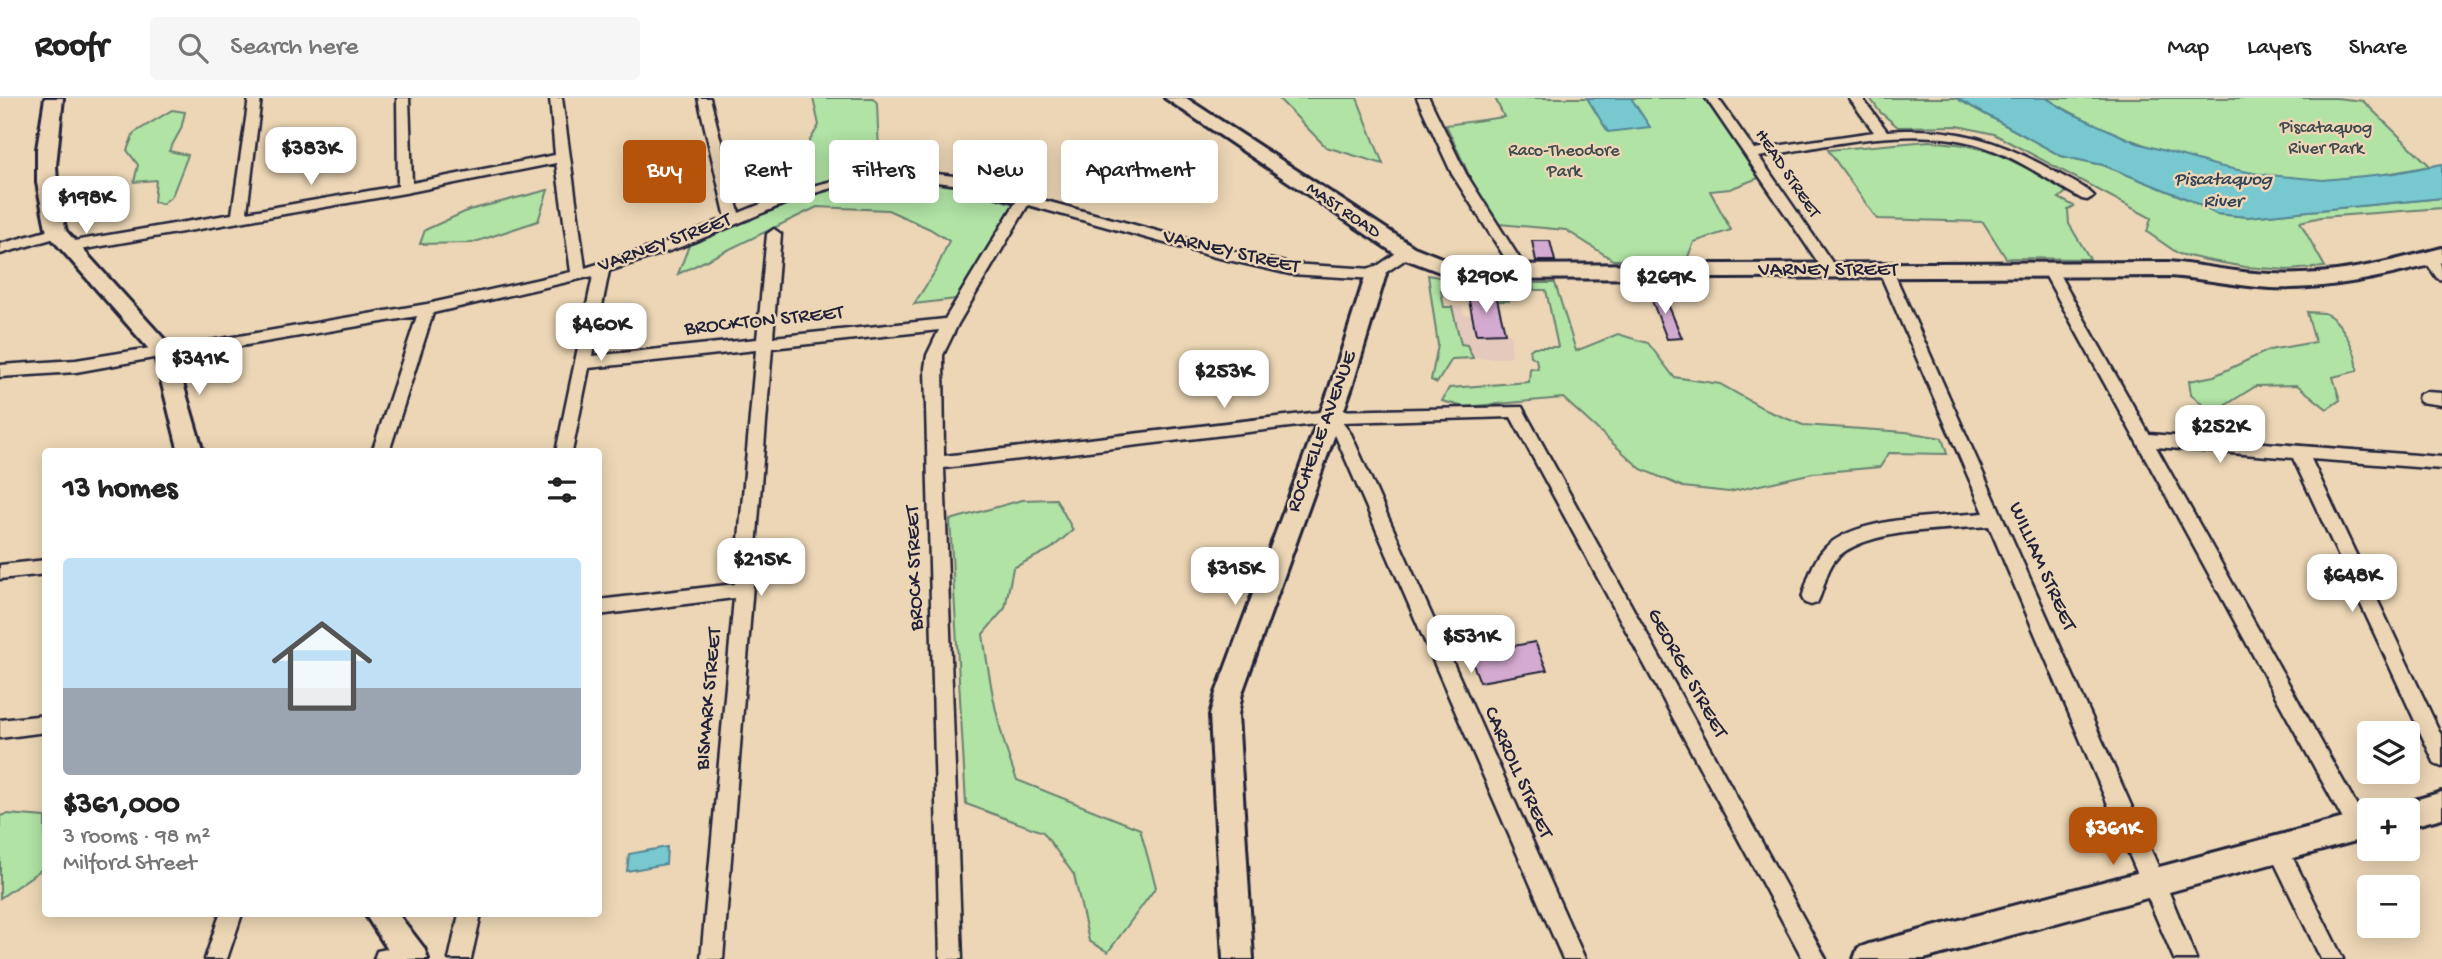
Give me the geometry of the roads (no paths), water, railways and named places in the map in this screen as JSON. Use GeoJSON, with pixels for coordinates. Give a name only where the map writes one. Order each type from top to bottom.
{"type":"FeatureCollection","features":[{"type":"Feature","properties":{"kind":"street"},"geometry":{"type":"LineString","coordinates":[[54,98],[45,165],[49,213],[62,240],[164,353],[190,448]]}},
{"type":"Feature","properties":{"kind":"street"},"geometry":{"type":"LineString","coordinates":[[239,218],[255,98]]}},
{"type":"Feature","properties":{"kind":"street"},"geometry":{"type":"LineString","coordinates":[[403,98],[405,189]]}},
{"type":"Feature","properties":{"kind":"street"},"geometry":{"type":"LineString","coordinates":[[556,98],[579,275]]}},
{"type":"Feature","properties":{"kind":"street"},"geometry":{"type":"LineString","coordinates":[[704,98],[734,219]]}},
{"type":"Feature","properties":{"kind":"street","name":"MAST ROAD"},"geometry":{"type":"LineString","coordinates":[[1174,98],[1407,252]]}},
{"type":"Feature","properties":{"kind":"street"},"geometry":{"type":"LineString","coordinates":[[1423,98],[1459,174],[1521,272]]}},
{"type":"Feature","properties":{"kind":"street","name":"HEAD STREET"},"geometry":{"type":"LineString","coordinates":[[1712,98],[1831,271]]}},
{"type":"Feature","properties":{"kind":"street"},"geometry":{"type":"LineString","coordinates":[[1855,98],[1884,136]]}},
{"type":"Feature","properties":{"kind":"street"},"geometry":{"type":"LineString","coordinates":[[1751,154],[1884,136],[1960,137],[1996,147],[2087,196]]}},
{"type":"Feature","properties":{"kind":"street"},"geometry":{"type":"LineString","coordinates":[[0,249],[239,218],[562,158]]}},
{"type":"Feature","properties":{"kind":"street","name":"VARNEY STREET"},"geometry":{"type":"LineString","coordinates":[[0,371],[76,366],[427,309],[579,275],[670,246],[798,194],[876,174],[893,173],[953,180]]}},
{"type":"Feature","properties":{"kind":"street","name":"BROCK STREET"},"geometry":{"type":"LineString","coordinates":[[951,959],[933,368],[935,355],[950,324],[1023,203]]}},
{"type":"Feature","properties":{"kind":"street","name":"VARNEY STREET"},"geometry":{"type":"LineString","coordinates":[[1036,203],[1270,265],[1309,271],[1376,274]]}},
{"type":"Feature","properties":{"kind":"street","name":"BISMARK STREET"},"geometry":{"type":"LineString","coordinates":[[712,959],[774,234]]}},
{"type":"Feature","properties":{"kind":"street"},"geometry":{"type":"LineString","coordinates":[[1376,274],[1407,252]]}},
{"type":"Feature","properties":{"kind":"street","name":"VARNEY STREET"},"geometry":{"type":"LineString","coordinates":[[1407,252],[1450,266],[1482,272],[2168,269],[2249,279],[2297,281],[2346,278],[2438,263]]}},
{"type":"Feature","properties":{"kind":"street"},"geometry":{"type":"LineString","coordinates":[[565,448],[601,268]]}},
{"type":"Feature","properties":{"kind":"street"},"geometry":{"type":"LineString","coordinates":[[2049,269],[2357,813]]}},
{"type":"Feature","properties":{"kind":"street","name":"WILLIAM STREET"},"geometry":{"type":"LineString","coordinates":[[1886,271],[2154,882],[2185,959]]}},
{"type":"Feature","properties":{"kind":"street","name":"ROCHELLE AVENUE"},"geometry":{"type":"LineString","coordinates":[[1238,959],[1224,715],[1328,417],[1341,387],[1376,274]]}},
{"type":"Feature","properties":{"kind":"street"},"geometry":{"type":"LineString","coordinates":[[381,448],[427,309]]}},
{"type":"Feature","properties":{"kind":"street","name":"BROCKTON STREET"},"geometry":{"type":"LineString","coordinates":[[582,362],[950,324]]}},
{"type":"Feature","properties":{"kind":"street","name":"GEORGE STREET"},"geometry":{"type":"LineString","coordinates":[[1328,417],[1516,411],[1815,959]]}},
{"type":"Feature","properties":{"kind":"street"},"geometry":{"type":"LineString","coordinates":[[936,463],[1328,417]]}},
{"type":"Feature","properties":{"kind":"street","name":"CARROLL STREET"},"geometry":{"type":"LineString","coordinates":[[1328,417],[1343,434],[1574,959]]}},
{"type":"Feature","properties":{"kind":"street"},"geometry":{"type":"LineString","coordinates":[[2144,440],[2442,463]]}},
{"type":"Feature","properties":{"kind":"street"},"geometry":{"type":"LineString","coordinates":[[2299,452],[2442,758]]}},
{"type":"Feature","properties":{"kind":"street"},"geometry":{"type":"LineString","coordinates":[[1811,598],[1822,565],[1833,551],[1857,537],[1888,530],[1995,520]]}},
{"type":"Feature","properties":{"kind":"street"},"geometry":{"type":"LineString","coordinates":[[0,572],[42,567]]}},
{"type":"Feature","properties":{"kind":"street"},"geometry":{"type":"LineString","coordinates":[[602,608],[742,590]]}},
{"type":"Feature","properties":{"kind":"street"},"geometry":{"type":"LineString","coordinates":[[0,729],[42,724]]}},
{"type":"Feature","properties":{"kind":"street"},"geometry":{"type":"LineString","coordinates":[[2420,810],[2442,804]]}},
{"type":"Feature","properties":{"kind":"street"},"geometry":{"type":"LineString","coordinates":[[1884,957],[2357,827]]}},
{"type":"Feature","properties":{"kind":"street"},"geometry":{"type":"LineString","coordinates":[[2278,849],[2332,959]]}},
{"type":"Feature","properties":{"kind":"street"},"geometry":{"type":"LineString","coordinates":[[216,959],[229,917]]}},
{"type":"Feature","properties":{"kind":"street"},"geometry":{"type":"LineString","coordinates":[[382,917],[402,958]]}},
{"type":"Feature","properties":{"kind":"street"},"geometry":{"type":"LineString","coordinates":[[460,959],[469,917]]}},
{"type":"Feature","properties":{"kind":"water"},"geometry":{"type":"Polygon","coordinates":[[[1587,98],[1631,98],[1650,127],[1608,132],[1587,98]]]}},
{"type":"Feature","properties":{"kind":"water","name":"Piscataquog River"},"geometry":{"type":"Polygon","coordinates":[[[1956,98],[2046,98],[2069,112],[2137,143],[2218,166],[2258,174],[2323,180],[2395,173],[2442,164],[2442,198],[2248,217],[2216,214],[2190,200],[2103,165],[2061,156],[1956,98]]]}},
{"type":"Feature","properties":{"kind":"water"},"geometry":{"type":"Polygon","coordinates":[[[667,847],[666,864],[627,871],[629,854],[667,847]]]}},
{"type":"Feature","properties":{"kind":"park label","name":"Piscataquog River Park"},"geometry":{"type":"Point","coordinates":[2326,138]}},
{"type":"Feature","properties":{"kind":"park label","name":"Raco-Theodore Park"},"geometry":{"type":"Point","coordinates":[1564,161]}}]}
